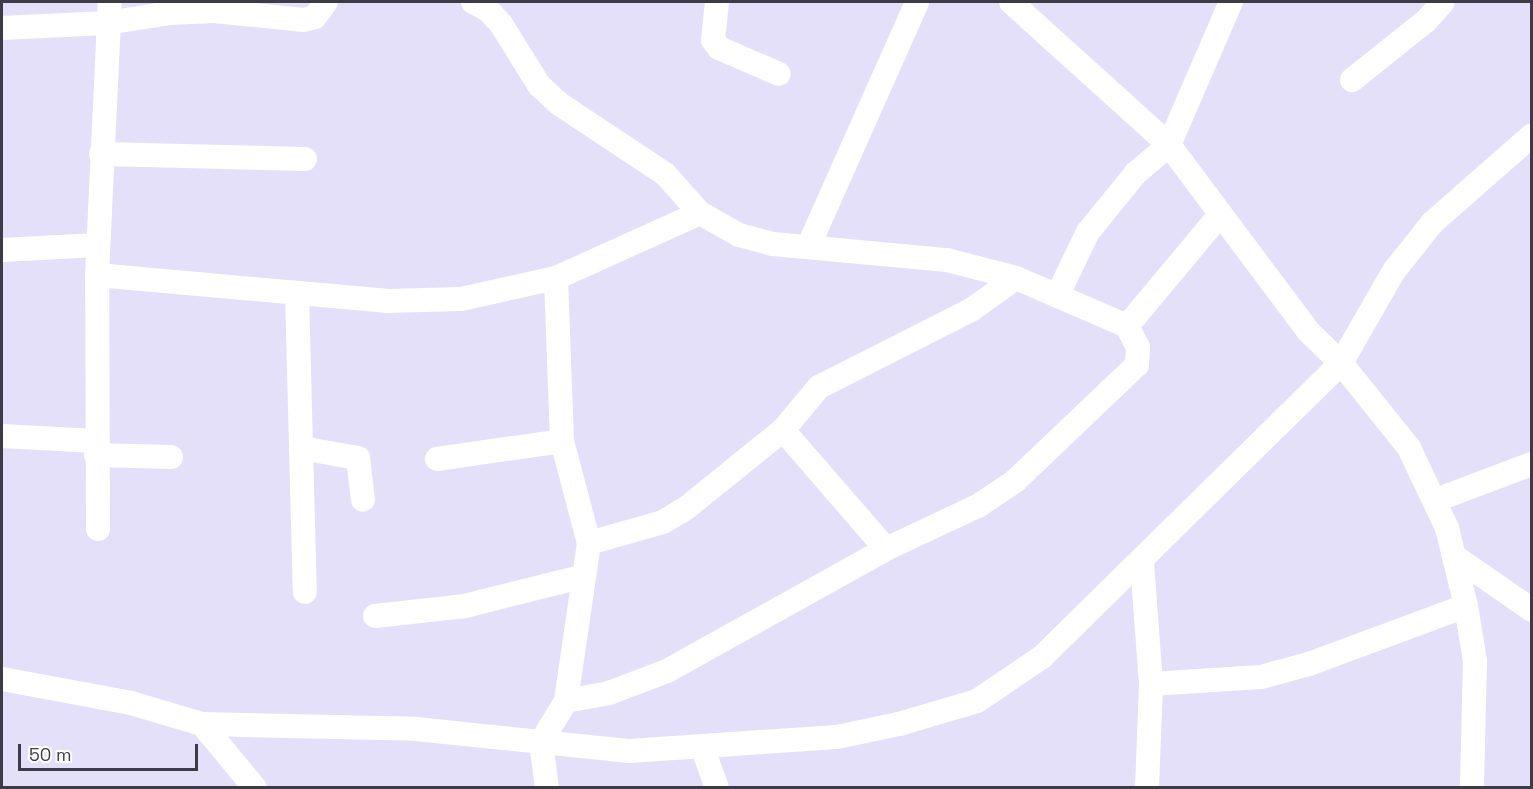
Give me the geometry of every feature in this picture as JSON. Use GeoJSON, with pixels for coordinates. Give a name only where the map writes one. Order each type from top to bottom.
{"type":"FeatureCollection","features":[{"type":"Feature","properties":{"kind":"street"},"geometry":{"type":"LineString","coordinates":[[2,28],[108,12],[214,11],[304,20],[315,17],[326,2]]}},
{"type":"Feature","properties":{"kind":"street"},"geometry":{"type":"LineString","coordinates":[[473,2],[488,10],[501,24],[539,85],[558,103],[664,174],[700,213],[739,235],[773,244],[809,245],[947,260],[1016,278],[1127,326],[1138,347],[1137,365],[1126,380],[1015,481],[978,506],[886,549],[667,671],[609,693],[566,701]]}},
{"type":"Feature","properties":{"kind":"street"},"geometry":{"type":"LineString","coordinates":[[717,2],[713,40],[719,48],[779,74]]}},
{"type":"Feature","properties":{"kind":"street"},"geometry":{"type":"LineString","coordinates":[[809,245],[917,2]]}},
{"type":"Feature","properties":{"kind":"street"},"geometry":{"type":"LineString","coordinates":[[1011,2],[1169,145],[1219,216],[1308,331],[1341,363],[1409,448],[1436,500],[1454,556],[1466,606],[1476,661],[1472,788]]}},
{"type":"Feature","properties":{"kind":"street"},"geometry":{"type":"LineString","coordinates":[[1057,296],[1094,225],[1136,172],[1169,145],[1231,2]]}},
{"type":"Feature","properties":{"kind":"street"},"geometry":{"type":"LineString","coordinates":[[1352,80],[1426,21],[1443,2]]}},
{"type":"Feature","properties":{"kind":"street"},"geometry":{"type":"LineString","coordinates":[[98,529],[97,275],[108,12]]}},
{"type":"Feature","properties":{"kind":"street"},"geometry":{"type":"LineString","coordinates":[[2,679],[131,703],[202,724],[416,729],[630,751],[703,749],[837,738],[898,724],[977,701],[1042,657],[1142,562],[1341,363],[1395,271],[1432,223],[1532,135]]}},
{"type":"Feature","properties":{"kind":"street"},"geometry":{"type":"LineString","coordinates":[[101,154],[305,159]]}},
{"type":"Feature","properties":{"kind":"street"},"geometry":{"type":"LineString","coordinates":[[97,275],[386,302],[460,299],[556,278],[700,213]]}},
{"type":"Feature","properties":{"kind":"street"},"geometry":{"type":"LineString","coordinates":[[1127,326],[1219,216]]}},
{"type":"Feature","properties":{"kind":"street"},"geometry":{"type":"LineString","coordinates":[[2,250],[98,245]]}},
{"type":"Feature","properties":{"kind":"street"},"geometry":{"type":"LineString","coordinates":[[547,788],[541,742],[566,701],[590,543],[562,441],[556,278]]}},
{"type":"Feature","properties":{"kind":"street"},"geometry":{"type":"LineString","coordinates":[[590,543],[670,518],[783,430],[819,387],[971,310],[1016,278]]}},
{"type":"Feature","properties":{"kind":"street"},"geometry":{"type":"LineString","coordinates":[[297,294],[306,592]]}},
{"type":"Feature","properties":{"kind":"street"},"geometry":{"type":"LineString","coordinates":[[783,430],[886,549]]}},
{"type":"Feature","properties":{"kind":"street"},"geometry":{"type":"LineString","coordinates":[[2,436],[171,457]]}},
{"type":"Feature","properties":{"kind":"street"},"geometry":{"type":"LineString","coordinates":[[437,459],[562,441]]}},
{"type":"Feature","properties":{"kind":"street"},"geometry":{"type":"LineString","coordinates":[[302,448],[358,458],[363,500]]}},
{"type":"Feature","properties":{"kind":"street"},"geometry":{"type":"LineString","coordinates":[[1436,500],[1532,464]]}},
{"type":"Feature","properties":{"kind":"street"},"geometry":{"type":"LineString","coordinates":[[1454,556],[1532,610]]}},
{"type":"Feature","properties":{"kind":"street"},"geometry":{"type":"LineString","coordinates":[[1142,562],[1151,684],[1147,788]]}},
{"type":"Feature","properties":{"kind":"street"},"geometry":{"type":"LineString","coordinates":[[375,616],[465,606],[585,576]]}},
{"type":"Feature","properties":{"kind":"street"},"geometry":{"type":"LineString","coordinates":[[1151,684],[1261,677],[1309,664],[1466,606]]}},
{"type":"Feature","properties":{"kind":"street"},"geometry":{"type":"LineString","coordinates":[[202,724],[255,788]]}},
{"type":"Feature","properties":{"kind":"street"},"geometry":{"type":"LineString","coordinates":[[703,749],[717,788]]}}]}
